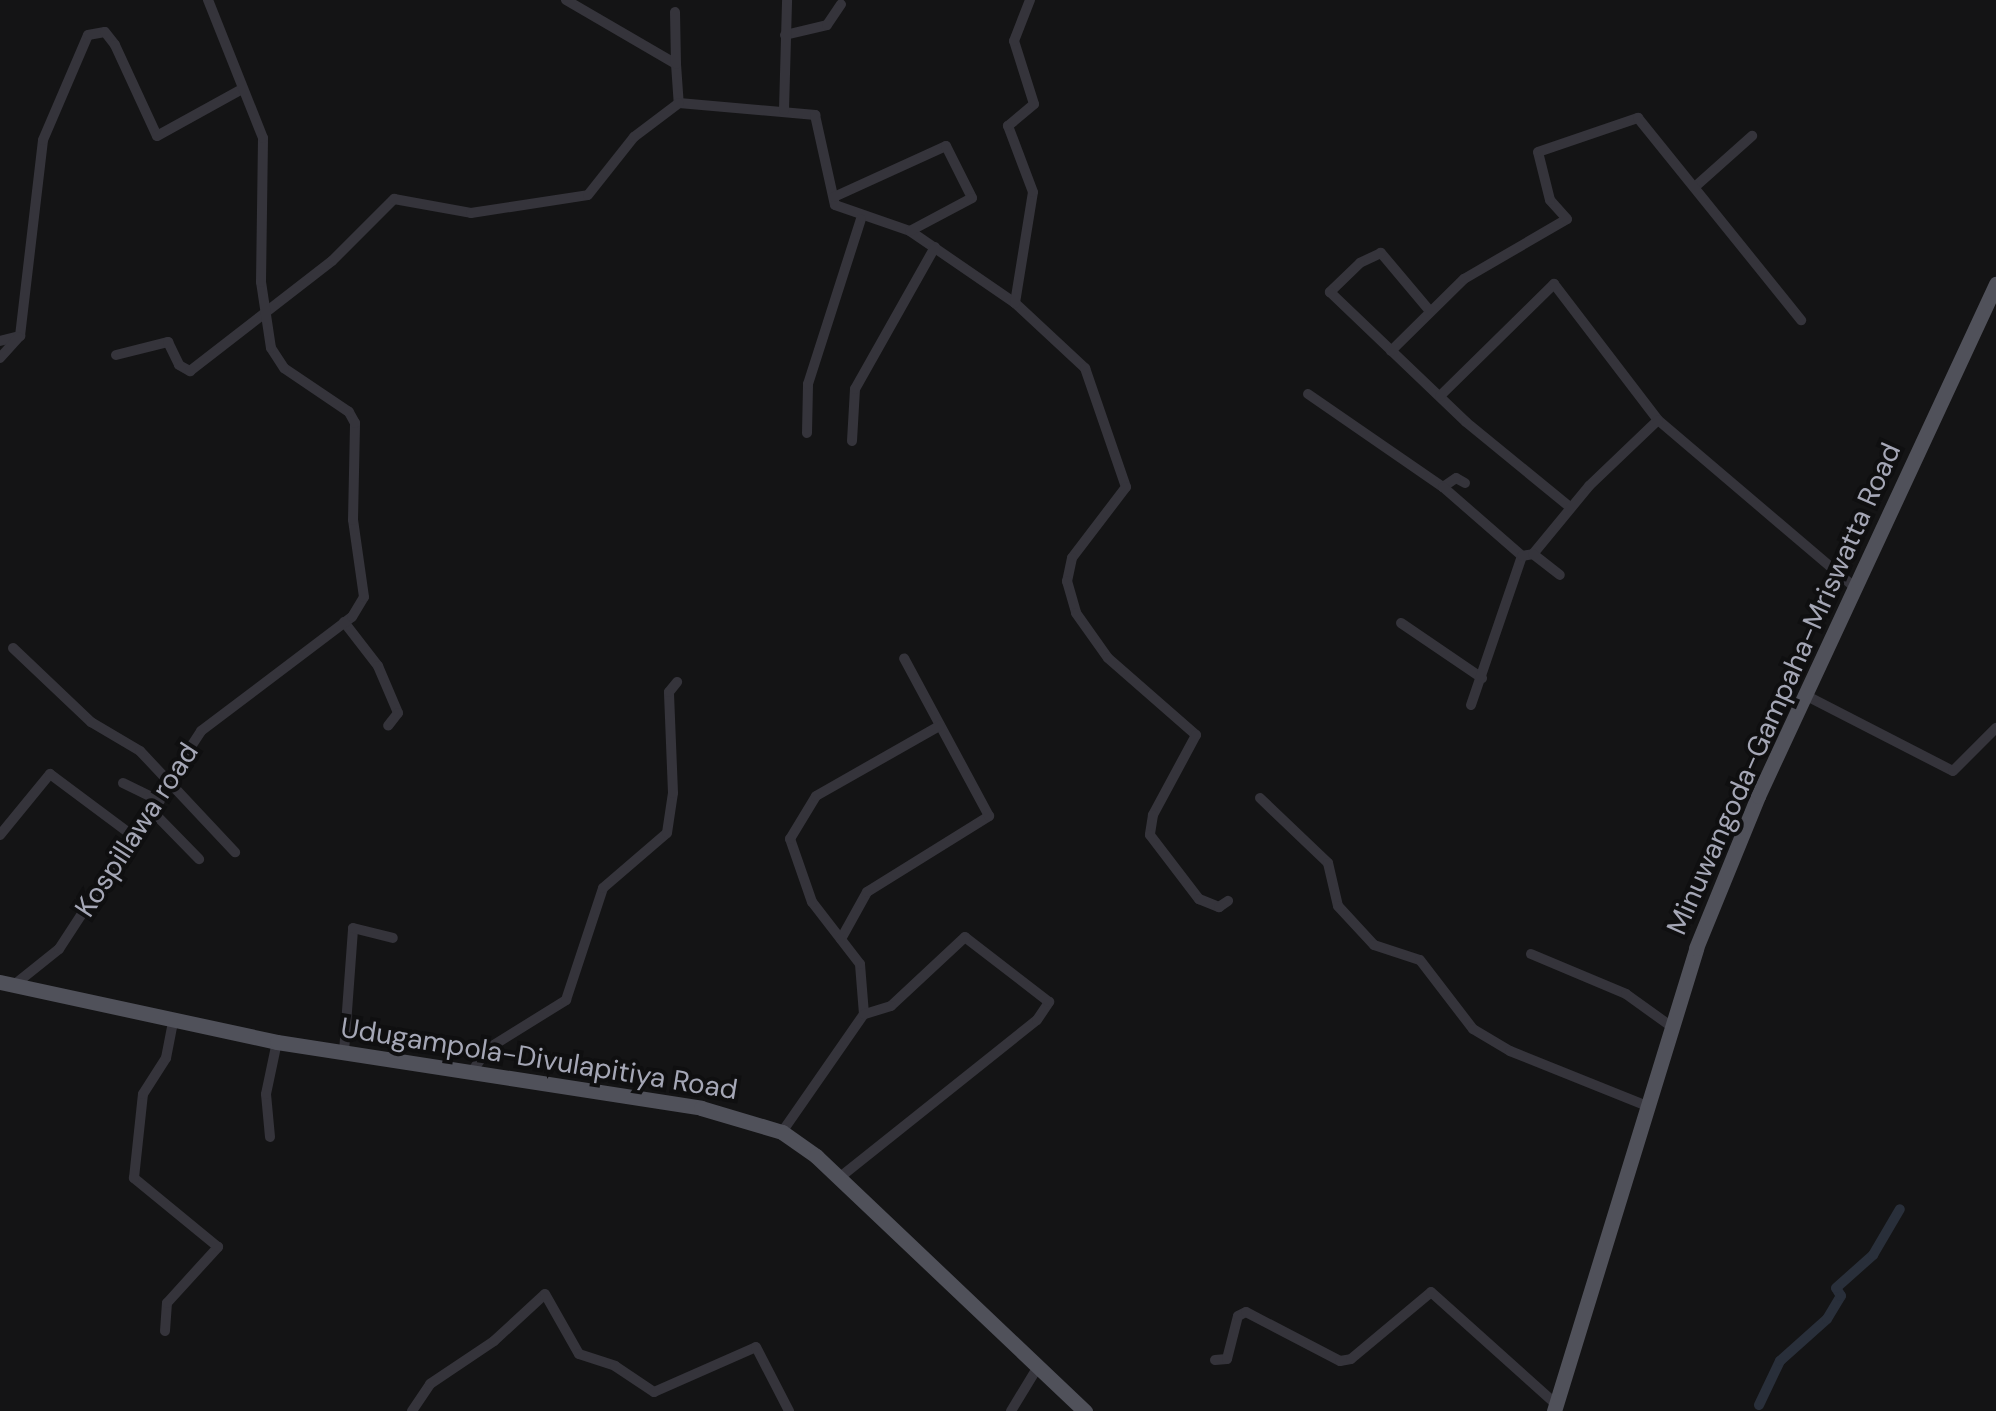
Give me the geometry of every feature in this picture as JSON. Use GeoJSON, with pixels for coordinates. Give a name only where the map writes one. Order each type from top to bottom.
{"type":"FeatureCollection","features":[{"type":"Feature","properties":{"kind":"main road","name":"Minuwangoda-Gampaha-Mriswatta Road"},"geometry":{"type":"LineString","coordinates":[[1555,1408],[1696,948],[1804,695],[1996,284]]}},
{"type":"Feature","properties":{"kind":"main road","name":"Udugampola-Divulapitiya Road"},"geometry":{"type":"LineString","coordinates":[[7,984],[277,1042],[469,1075],[701,1108],[782,1132],[839,1178],[1085,1411]]}},
{"type":"Feature","properties":{"kind":"street"},"geometry":{"type":"LineString","coordinates":[[208,0],[263,138],[263,310],[271,348],[284,368],[349,412],[355,424],[353,520],[364,597],[344,622],[378,666],[398,713],[388,726]]}},
{"type":"Feature","properties":{"kind":"street"},"geometry":{"type":"LineString","coordinates":[[566,0],[676,64]]}},
{"type":"Feature","properties":{"kind":"street"},"geometry":{"type":"LineString","coordinates":[[116,355],[168,342],[179,365],[190,371],[263,310],[332,261],[384,204],[404,200],[471,213],[588,195],[634,137],[680,102],[783,116],[787,0]]}},
{"type":"Feature","properties":{"kind":"street"},"geometry":{"type":"LineString","coordinates":[[1015,303],[1033,192],[1008,126],[1034,104],[1014,41],[1030,0]]}},
{"type":"Feature","properties":{"kind":"street"},"geometry":{"type":"LineString","coordinates":[[785,35],[827,25],[841,4]]}},
{"type":"Feature","properties":{"kind":"street"},"geometry":{"type":"LineString","coordinates":[[674,12],[680,102]]}},
{"type":"Feature","properties":{"kind":"street"},"geometry":{"type":"LineString","coordinates":[[0,358],[20,336],[43,140],[88,35],[105,32],[115,44],[157,136],[242,89]]}},
{"type":"Feature","properties":{"kind":"street"},"geometry":{"type":"LineString","coordinates":[[784,110],[815,115],[836,204],[861,218],[878,216],[935,247],[1015,303],[1085,368],[1126,486],[1072,558],[1068,581],[1076,613],[1108,658],[1196,735],[1153,815],[1150,835],[1199,899],[1219,907],[1228,901]]}},
{"type":"Feature","properties":{"kind":"street"},"geometry":{"type":"LineString","coordinates":[[1390,351],[1464,279],[1567,219],[1550,200],[1536,164],[1538,152],[1548,144],[1646,120],[1801,320]]}},
{"type":"Feature","properties":{"kind":"street"},"geometry":{"type":"LineString","coordinates":[[1697,184],[1752,136]]}},
{"type":"Feature","properties":{"kind":"street"},"geometry":{"type":"LineString","coordinates":[[834,196],[946,146],[972,198],[910,231]]}},
{"type":"Feature","properties":{"kind":"street"},"geometry":{"type":"LineString","coordinates":[[807,433],[808,384],[861,218]]}},
{"type":"Feature","properties":{"kind":"street"},"geometry":{"type":"LineString","coordinates":[[852,441],[855,389],[935,247]]}},
{"type":"Feature","properties":{"kind":"street"},"geometry":{"type":"LineString","coordinates":[[1429,310],[1381,253],[1360,263],[1330,292],[1440,396],[1570,507]]}},
{"type":"Feature","properties":{"kind":"street"},"geometry":{"type":"LineString","coordinates":[[1440,396],[1554,284],[1658,420],[1854,587]]}},
{"type":"Feature","properties":{"kind":"street"},"geometry":{"type":"LineString","coordinates":[[0,341],[20,336]]}},
{"type":"Feature","properties":{"kind":"street"},"geometry":{"type":"LineString","coordinates":[[1308,394],[1443,486],[1528,555],[1560,575]]}},
{"type":"Feature","properties":{"kind":"street"},"geometry":{"type":"LineString","coordinates":[[1471,705],[1528,555],[1570,507],[1658,420]]}},
{"type":"Feature","properties":{"kind":"street"},"geometry":{"type":"LineString","coordinates":[[1443,486],[1456,478],[1465,483]]}},
{"type":"Feature","properties":{"kind":"street","name":"Kospillawa road"},"geometry":{"type":"LineString","coordinates":[[7,984],[58,949],[136,838],[201,732],[344,622]]}},
{"type":"Feature","properties":{"kind":"street"},"geometry":{"type":"LineString","coordinates":[[1401,623],[1482,678]]}},
{"type":"Feature","properties":{"kind":"street"},"geometry":{"type":"LineString","coordinates":[[13,648],[91,722],[140,751],[236,852]]}},
{"type":"Feature","properties":{"kind":"street"},"geometry":{"type":"LineString","coordinates":[[840,939],[867,892],[988,816],[904,658]]}},
{"type":"Feature","properties":{"kind":"street"},"geometry":{"type":"LineString","coordinates":[[469,1075],[489,1048],[566,1000],[603,888],[666,833],[672,793],[670,692],[676,682]]}},
{"type":"Feature","properties":{"kind":"street"},"geometry":{"type":"LineString","coordinates":[[1804,695],[1953,772],[1996,728]]}},
{"type":"Feature","properties":{"kind":"street"},"geometry":{"type":"LineString","coordinates":[[864,1014],[860,964],[812,902],[790,839],[816,796],[939,726]]}},
{"type":"Feature","properties":{"kind":"street"},"geometry":{"type":"LineString","coordinates":[[0,834],[42,776],[50,774],[136,838]]}},
{"type":"Feature","properties":{"kind":"street"},"geometry":{"type":"LineString","coordinates":[[124,784],[160,801]]}},
{"type":"Feature","properties":{"kind":"street"},"geometry":{"type":"LineString","coordinates":[[1260,798],[1328,862],[1338,906],[1374,945],[1420,960],[1473,1029],[1510,1051],[1647,1106]]}},
{"type":"Feature","properties":{"kind":"street"},"geometry":{"type":"LineString","coordinates":[[152,812],[199,859]]}},
{"type":"Feature","properties":{"kind":"street"},"geometry":{"type":"LineString","coordinates":[[344,1052],[352,928],[393,938]]}},
{"type":"Feature","properties":{"kind":"street"},"geometry":{"type":"LineString","coordinates":[[782,1132],[864,1014],[891,1006],[965,937],[1049,1002],[1036,1020],[839,1178]]}},
{"type":"Feature","properties":{"kind":"street"},"geometry":{"type":"LineString","coordinates":[[1530,954],[1626,994],[1672,1026]]}},
{"type":"Feature","properties":{"kind":"street"},"geometry":{"type":"LineString","coordinates":[[165,1332],[166,1302],[218,1247],[134,1178],[142,1094],[166,1058],[173,1022]]}},
{"type":"Feature","properties":{"kind":"street"},"geometry":{"type":"LineString","coordinates":[[270,1136],[266,1094],[277,1042]]}},
{"type":"Feature","properties":{"kind":"street"},"geometry":{"type":"LineString","coordinates":[[1216,1360],[1227,1360],[1238,1316],[1246,1312],[1340,1361],[1352,1359],[1431,1292],[1555,1408]]}},
{"type":"Feature","properties":{"kind":"street"},"geometry":{"type":"LineString","coordinates":[[412,1411],[430,1384],[494,1342],[545,1294],[579,1354],[615,1366],[654,1392],[756,1347],[789,1411]]}},
{"type":"Feature","properties":{"kind":"street"},"geometry":{"type":"LineString","coordinates":[[1011,1411],[1039,1366]]}},
{"type":"Feature","properties":{"kind":"waterway"},"geometry":{"type":"LineString","coordinates":[[1759,1405],[1780,1361],[1827,1319],[1841,1296],[1836,1288],[1873,1255],[1900,1209]]}}]}
